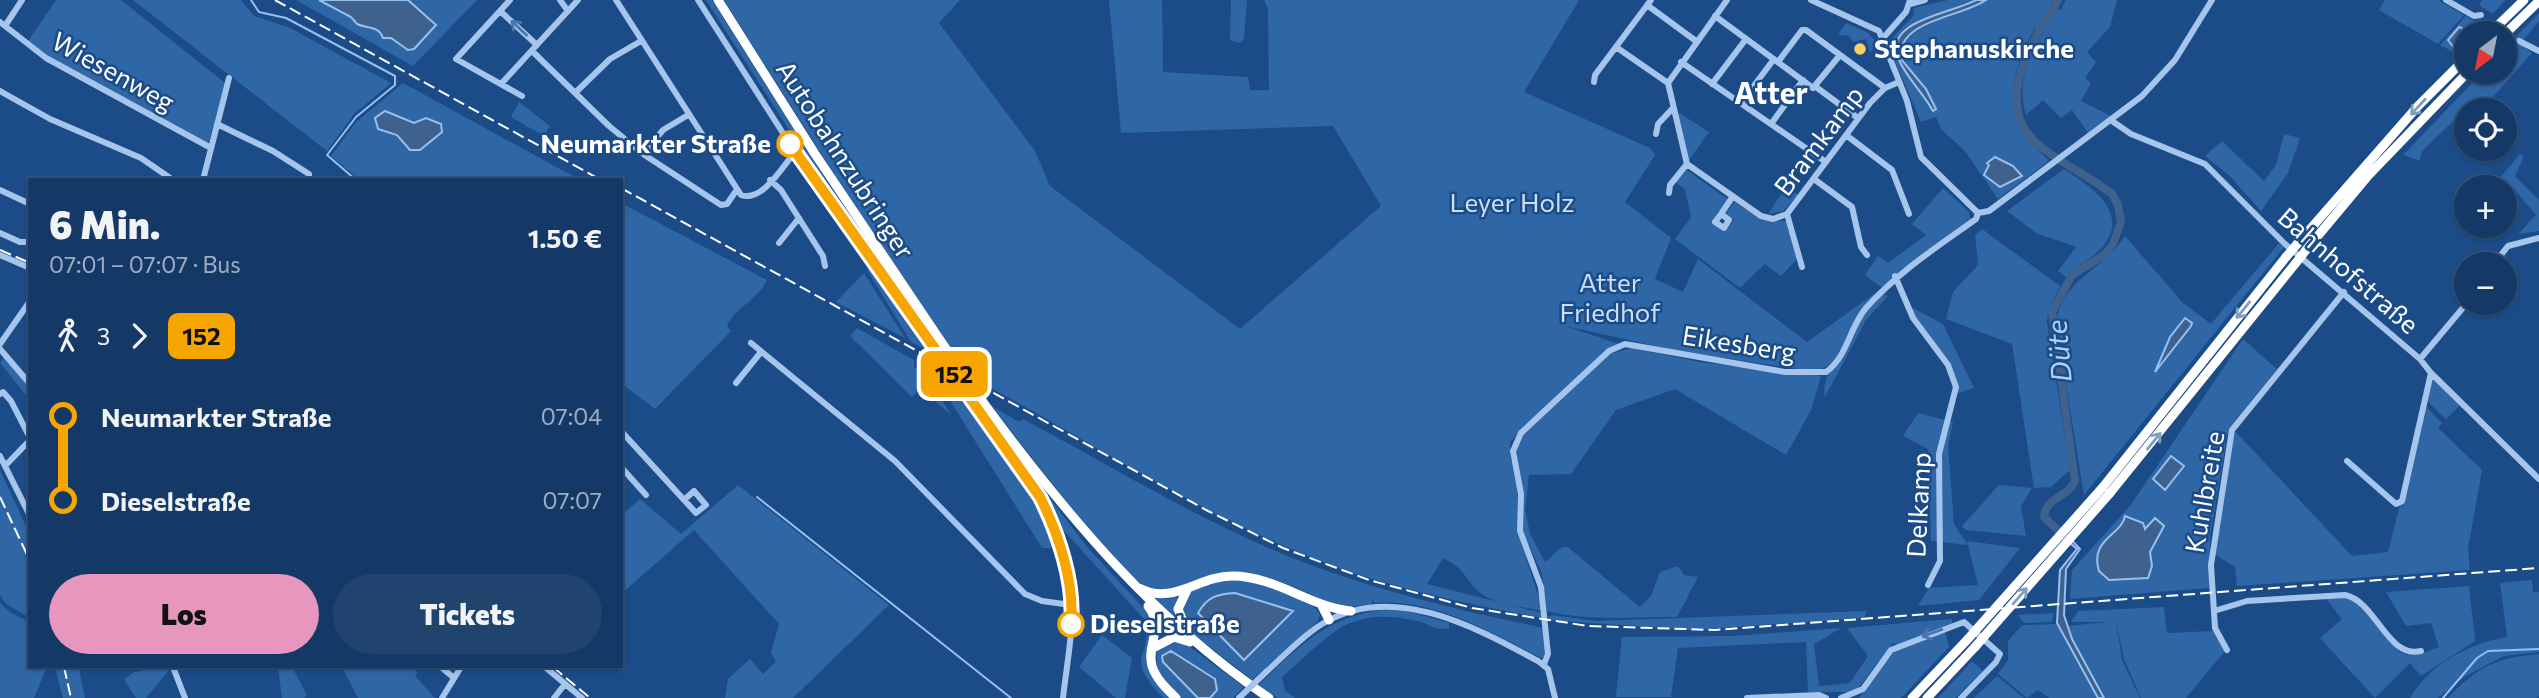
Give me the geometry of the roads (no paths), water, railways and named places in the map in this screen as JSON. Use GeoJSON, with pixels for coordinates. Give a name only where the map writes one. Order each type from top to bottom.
{"type":"FeatureCollection","features":[{"type":"Feature","properties":{"kind":"highway","name":"Autobahnzubringer"},"geometry":{"type":"LineString","coordinates":[[718,0],[857,218],[989,410],[1056,498],[1131,584]]}},
{"type":"Feature","properties":{"kind":"highway"},"geometry":{"type":"LineString","coordinates":[[2502,21],[2524,0]]}},
{"type":"Feature","properties":{"kind":"highway"},"geometry":{"type":"LineString","coordinates":[[2517,22],[2539,1]]}},
{"type":"Feature","properties":{"kind":"highway"},"geometry":{"type":"LineString","coordinates":[[2106,490],[2286,257],[2418,106],[2454,70]]}},
{"type":"Feature","properties":{"kind":"highway"},"geometry":{"type":"LineString","coordinates":[[1927,698],[2106,490],[2367,177],[2456,84]]}},
{"type":"Feature","properties":{"kind":"highway"},"geometry":{"type":"LineString","coordinates":[[1131,584],[1160,595],[1215,578],[1242,576],[1330,608],[1351,611]]}},
{"type":"Feature","properties":{"kind":"highway"},"geometry":{"type":"LineString","coordinates":[[1131,584],[1194,644],[1269,698]]}},
{"type":"Feature","properties":{"kind":"highway"},"geometry":{"type":"LineString","coordinates":[[1131,584],[1156,619],[1153,670],[1176,698]]}},
{"type":"Feature","properties":{"kind":"highway"},"geometry":{"type":"LineString","coordinates":[[1189,587],[1179,602],[1178,617],[1194,644]]}},
{"type":"Feature","properties":{"kind":"highway"},"geometry":{"type":"LineString","coordinates":[[1320,603],[1329,620]]}},
{"type":"Feature","properties":{"kind":"highway"},"geometry":{"type":"LineString","coordinates":[[1153,648],[1174,637],[1194,644]]}},
{"type":"Feature","properties":{"kind":"highway"},"geometry":{"type":"LineString","coordinates":[[1912,698],[1971,644]]}},
{"type":"Feature","properties":{"kind":"street"},"geometry":{"type":"LineString","coordinates":[[2,24],[22,0]]}},
{"type":"Feature","properties":{"kind":"street"},"geometry":{"type":"LineString","coordinates":[[510,0],[456,60],[522,96]]}},
{"type":"Feature","properties":{"kind":"street"},"geometry":{"type":"LineString","coordinates":[[560,0],[568,11]]}},
{"type":"Feature","properties":{"kind":"street"},"geometry":{"type":"LineString","coordinates":[[501,84],[578,0]]}},
{"type":"Feature","properties":{"kind":"street"},"geometry":{"type":"LineString","coordinates":[[616,0],[736,191],[746,197],[756,195],[795,152]]}},
{"type":"Feature","properties":{"kind":"street"},"geometry":{"type":"LineString","coordinates":[[698,0],[795,152],[1026,474],[1051,519],[1061,551],[1071,605],[1063,698]]}},
{"type":"Feature","properties":{"kind":"street"},"geometry":{"type":"LineString","coordinates":[[1668,193],[1670,186],[1687,164],[1668,83],[1727,0]]}},
{"type":"Feature","properties":{"kind":"street"},"geometry":{"type":"LineString","coordinates":[[1811,0],[1870,25],[1884,37],[1921,157],[1978,213]]}},
{"type":"Feature","properties":{"kind":"street"},"geometry":{"type":"LineString","coordinates":[[1884,37],[1892,31],[1910,2],[1925,0]]}},
{"type":"Feature","properties":{"kind":"street","name":"Eikesberg"},"geometry":{"type":"LineString","coordinates":[[1555,698],[1551,675],[1545,664],[1548,654],[1541,587],[1520,531],[1521,494],[1514,447],[1521,433],[1609,351],[1625,344],[1785,372],[1826,372],[1843,353],[1857,320],[1895,276],[1976,219],[1978,213],[1989,211],[2112,121],[2169,68],[2212,0]]}},
{"type":"Feature","properties":{"kind":"street"},"geometry":{"type":"LineString","coordinates":[[2446,0],[2474,16],[2481,15]]}},
{"type":"Feature","properties":{"kind":"street"},"geometry":{"type":"LineString","coordinates":[[1594,82],[1595,75],[1649,2],[1696,41]]}},
{"type":"Feature","properties":{"kind":"street"},"geometry":{"type":"LineString","coordinates":[[500,11],[575,93],[643,154],[721,205],[727,204],[736,191]]}},
{"type":"Feature","properties":{"kind":"street"},"geometry":{"type":"LineString","coordinates":[[1715,16],[1858,118]]}},
{"type":"Feature","properties":{"kind":"street","name":"Wiesenweg"},"geometry":{"type":"LineString","coordinates":[[2,24],[46,58],[211,148]]}},
{"type":"Feature","properties":{"kind":"street"},"geometry":{"type":"LineString","coordinates":[[1741,103],[1776,60],[1806,30],[1885,88]]}},
{"type":"Feature","properties":{"kind":"street"},"geometry":{"type":"LineString","coordinates":[[1712,84],[1746,38]]}},
{"type":"Feature","properties":{"kind":"street"},"geometry":{"type":"LineString","coordinates":[[575,93],[610,60],[641,41]]}},
{"type":"Feature","properties":{"kind":"street"},"geometry":{"type":"LineString","coordinates":[[2519,41],[2539,51]]}},
{"type":"Feature","properties":{"kind":"street"},"geometry":{"type":"LineString","coordinates":[[1616,47],[1668,83]]}},
{"type":"Feature","properties":{"kind":"street"},"geometry":{"type":"LineString","coordinates":[[1816,87],[1840,55]]}},
{"type":"Feature","properties":{"kind":"street"},"geometry":{"type":"LineString","coordinates":[[1681,62],[1826,162]]}},
{"type":"Feature","properties":{"kind":"street"},"geometry":{"type":"LineString","coordinates":[[204,178],[229,78]]}},
{"type":"Feature","properties":{"kind":"street"},"geometry":{"type":"LineString","coordinates":[[1771,124],[1803,80]]}},
{"type":"Feature","properties":{"kind":"street","name":"Bramkamp"},"geometry":{"type":"LineString","coordinates":[[1687,164],[1767,218],[1787,214],[1858,118],[1885,88],[1899,82]]}},
{"type":"Feature","properties":{"kind":"street"},"geometry":{"type":"LineString","coordinates":[[0,92],[50,119],[141,158],[170,178]]}},
{"type":"Feature","properties":{"kind":"street"},"geometry":{"type":"LineString","coordinates":[[1656,134],[1658,124],[1667,110],[1673,108]]}},
{"type":"Feature","properties":{"kind":"street"},"geometry":{"type":"LineString","coordinates":[[643,154],[663,130],[688,115]]}},
{"type":"Feature","properties":{"kind":"street","name":"Bahnhofstraße"},"geometry":{"type":"LineString","coordinates":[[2112,121],[2131,134],[2206,164],[2285,244],[2420,359],[2539,479]]}},
{"type":"Feature","properties":{"kind":"street"},"geometry":{"type":"LineString","coordinates":[[217,124],[282,157],[309,174],[309,178]]}},
{"type":"Feature","properties":{"kind":"street"},"geometry":{"type":"LineString","coordinates":[[1846,135],[1892,170],[1909,214]]}},
{"type":"Feature","properties":{"kind":"street"},"geometry":{"type":"LineString","coordinates":[[1814,179],[1852,207],[1861,247],[1867,255]]}},
{"type":"Feature","properties":{"kind":"street"},"geometry":{"type":"LineString","coordinates":[[770,180],[781,190],[799,218],[823,256],[825,266]]}},
{"type":"Feature","properties":{"kind":"street"},"geometry":{"type":"LineString","coordinates":[[0,190],[28,203]]}},
{"type":"Feature","properties":{"kind":"street","name":"Bramkamp"},"geometry":{"type":"LineString","coordinates":[[1726,225],[1729,220],[1721,214],[1733,196]]}},
{"type":"Feature","properties":{"kind":"street"},"geometry":{"type":"LineString","coordinates":[[1787,214],[1802,267]]}},
{"type":"Feature","properties":{"kind":"street"},"geometry":{"type":"LineString","coordinates":[[779,243],[799,218]]}},
{"type":"Feature","properties":{"kind":"street"},"geometry":{"type":"LineString","coordinates":[[0,233],[20,242],[28,242]]}},
{"type":"Feature","properties":{"kind":"street"},"geometry":{"type":"LineString","coordinates":[[2503,252],[2508,246],[2539,238]]}},
{"type":"Feature","properties":{"kind":"street"},"geometry":{"type":"LineString","coordinates":[[0,255],[28,267]]}},
{"type":"Feature","properties":{"kind":"street","name":"Delkamp"},"geometry":{"type":"LineString","coordinates":[[1895,276],[1913,318],[1948,365],[1956,387],[1939,454],[1940,561],[1928,585]]}},
{"type":"Feature","properties":{"kind":"street","name":"Kuhlbreite"},"geometry":{"type":"LineString","coordinates":[[2227,650],[2215,628],[2211,565],[2232,430],[2344,292]]}},
{"type":"Feature","properties":{"kind":"street"},"geometry":{"type":"LineString","coordinates":[[28,304],[0,346],[28,381]]}},
{"type":"Feature","properties":{"kind":"street"},"geometry":{"type":"LineString","coordinates":[[2420,359],[2457,315]]}},
{"type":"Feature","properties":{"kind":"street"},"geometry":{"type":"LineString","coordinates":[[21,316],[28,321]]}},
{"type":"Feature","properties":{"kind":"street"},"geometry":{"type":"LineString","coordinates":[[751,343],[888,455],[1025,594],[1042,601],[1071,605]]}},
{"type":"Feature","properties":{"kind":"street"},"geometry":{"type":"LineString","coordinates":[[736,383],[761,352]]}},
{"type":"Feature","properties":{"kind":"street"},"geometry":{"type":"LineString","coordinates":[[2347,461],[2396,504],[2402,501],[2431,373]]}},
{"type":"Feature","properties":{"kind":"street"},"geometry":{"type":"LineString","coordinates":[[0,394],[3,393],[11,401],[28,435]]}},
{"type":"Feature","properties":{"kind":"street"},"geometry":{"type":"LineString","coordinates":[[623,433],[684,500]]}},
{"type":"Feature","properties":{"kind":"street"},"geometry":{"type":"LineString","coordinates":[[5,466],[28,441]]}},
{"type":"Feature","properties":{"kind":"street"},"geometry":{"type":"LineString","coordinates":[[0,456],[28,512]]}},
{"type":"Feature","properties":{"kind":"street"},"geometry":{"type":"LineString","coordinates":[[623,469],[646,495]]}},
{"type":"Feature","properties":{"kind":"street"},"geometry":{"type":"LineString","coordinates":[[2214,611],[2247,601],[2345,594],[2359,600],[2402,649],[2413,653],[2421,651]]}},
{"type":"Feature","properties":{"kind":"street"},"geometry":{"type":"LineString","coordinates":[[1238,698],[1307,635],[1329,620],[1351,611],[1395,606],[1425,612],[1477,631],[1545,664]]}},
{"type":"Feature","properties":{"kind":"street"},"geometry":{"type":"LineString","coordinates":[[1842,697],[1863,689],[1891,650],[1964,622],[2000,653],[1996,662],[1961,698]]}},
{"type":"Feature","properties":{"kind":"street"},"geometry":{"type":"LineString","coordinates":[[173,668],[185,698]]}},
{"type":"Feature","properties":{"kind":"street"},"geometry":{"type":"LineString","coordinates":[[442,668],[454,678]]}},
{"type":"Feature","properties":{"kind":"street"},"geometry":{"type":"LineString","coordinates":[[442,698],[460,668]]}},
{"type":"Feature","properties":{"kind":"street"},"geometry":{"type":"LineString","coordinates":[[546,668],[582,698]]}},
{"type":"Feature","properties":{"kind":"street"},"geometry":{"type":"LineString","coordinates":[[554,698],[565,684]]}},
{"type":"Feature","properties":{"kind":"street"},"geometry":{"type":"LineString","coordinates":[[1747,698],[1819,695],[1826,698]]}},
{"type":"Feature","properties":{"kind":"waterway"},"geometry":{"type":"LineString","coordinates":[[251,0],[259,12],[286,18],[395,76],[395,85],[356,117],[327,155],[354,178]]}},
{"type":"Feature","properties":{"kind":"waterway","name":"Düte"},"geometry":{"type":"LineString","coordinates":[[2058,0],[2028,53],[2017,93],[2018,112],[2025,130],[2040,146],[2112,194],[2118,205],[2121,222],[2113,244],[2104,255],[2072,275],[2052,312],[2075,481],[2072,487],[2049,505],[2044,517],[2065,537]]}},
{"type":"Feature","properties":{"kind":"waterway"},"geometry":{"type":"LineString","coordinates":[[757,497],[1011,698]]}},
{"type":"Feature","properties":{"kind":"waterway"},"geometry":{"type":"LineString","coordinates":[[2443,698],[2477,658],[2488,651],[2539,649]]}},
{"type":"Feature","properties":{"kind":"railway"},"geometry":{"type":"LineString","coordinates":[[275,0],[597,178]]}},
{"type":"Feature","properties":{"kind":"railway"},"geometry":{"type":"LineString","coordinates":[[623,189],[1208,511],[1283,548],[1369,580],[1472,608],[1588,626],[1715,630],[2539,568]]}},
{"type":"Feature","properties":{"kind":"railway"},"geometry":{"type":"LineString","coordinates":[[0,250],[28,262]]}},
{"type":"Feature","properties":{"kind":"railway"},"geometry":{"type":"LineString","coordinates":[[0,497],[28,557]]}},
{"type":"Feature","properties":{"kind":"railway"},"geometry":{"type":"LineString","coordinates":[[64,668],[71,698]]}},
{"type":"Feature","properties":{"kind":"railway"},"geometry":{"type":"LineString","coordinates":[[554,668],[590,698]]}},
{"type":"Feature","properties":{"kind":"place","name":"Stephanuskirche"},"geometry":{"type":"Point","coordinates":[1860,49]}},
{"type":"Feature","properties":{"kind":"place","name":"Neumarkter Straße"},"geometry":{"type":"Point","coordinates":[790,144]}},
{"type":"Feature","properties":{"kind":"place","name":"Dieselstraße"},"geometry":{"type":"Point","coordinates":[1071,624]}},
{"type":"Feature","properties":{"kind":"district","name":"Atter"},"geometry":{"type":"Point","coordinates":[1771,94]}},
{"type":"Feature","properties":{"kind":"park label","name":"Leyer Holz"},"geometry":{"type":"Point","coordinates":[1512,203]}},
{"type":"Feature","properties":{"kind":"park label","name":"Atter Friedhof"},"geometry":{"type":"Point","coordinates":[1610,298]}}]}
